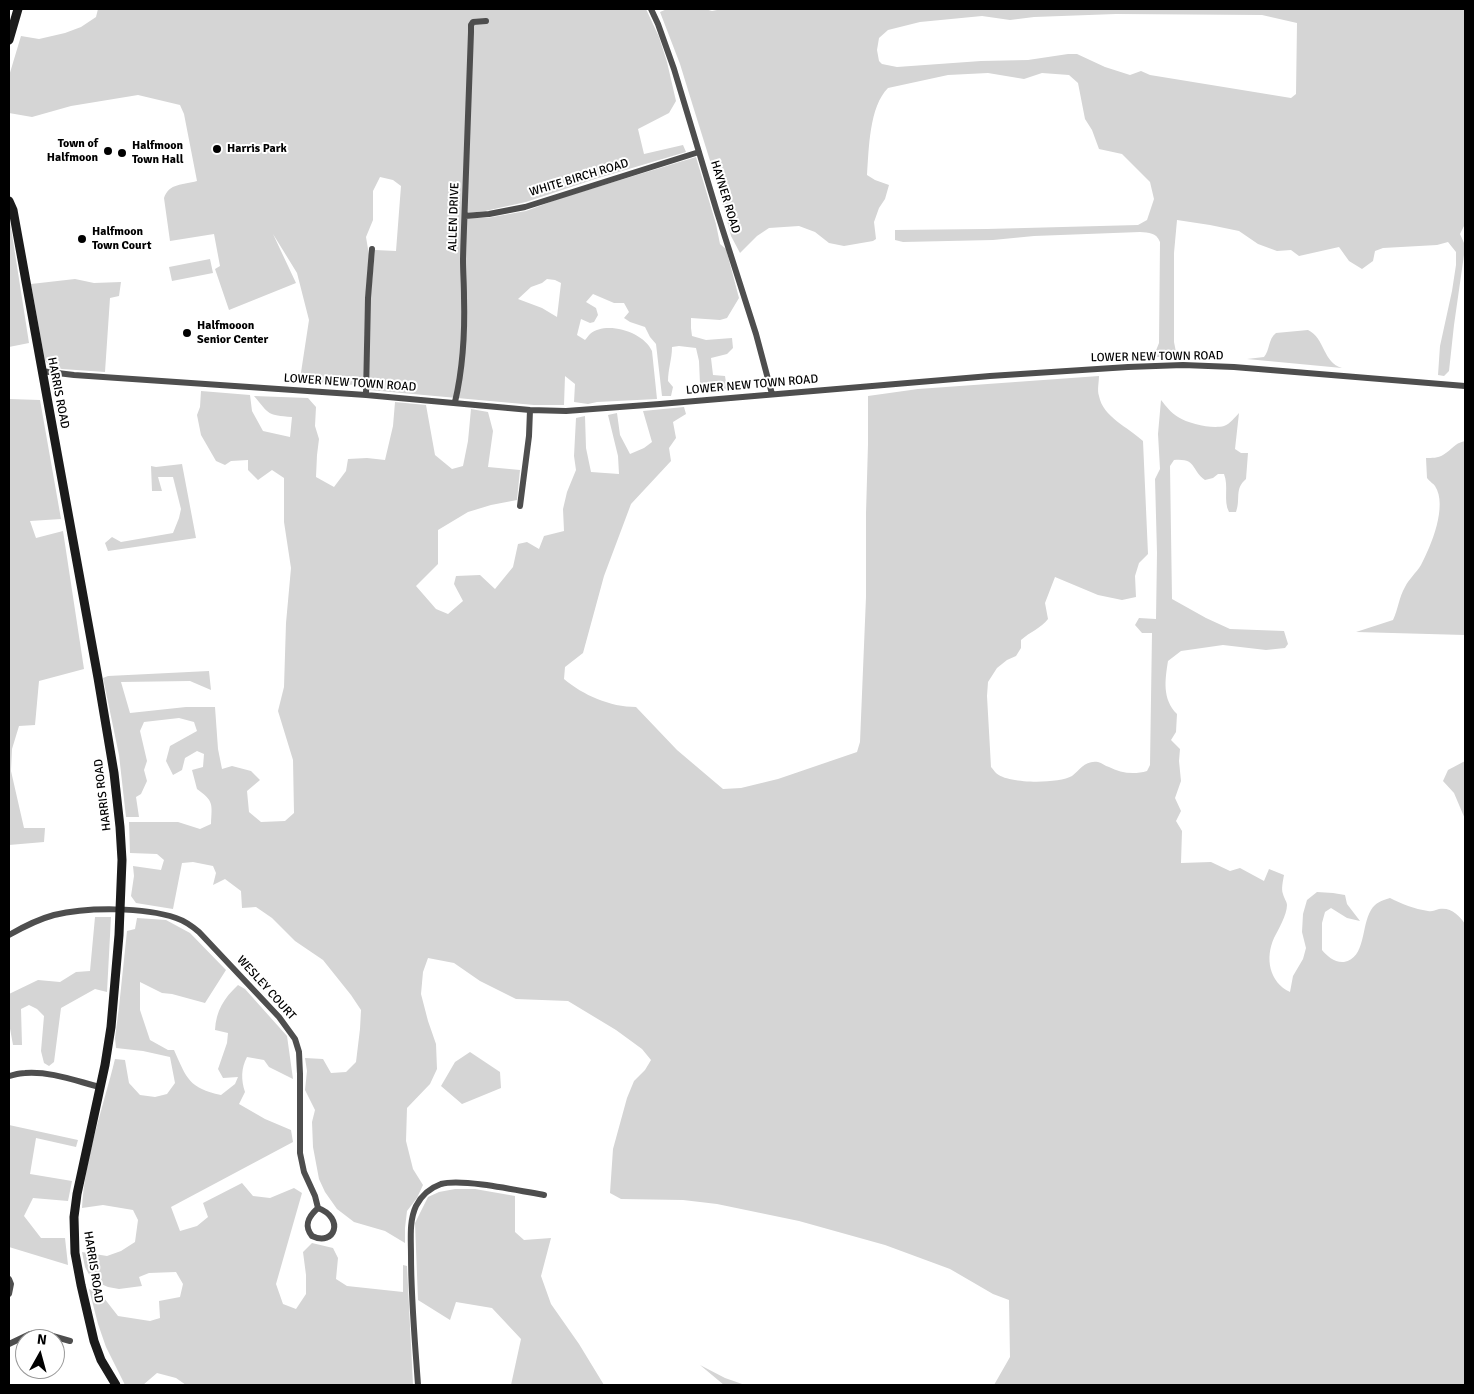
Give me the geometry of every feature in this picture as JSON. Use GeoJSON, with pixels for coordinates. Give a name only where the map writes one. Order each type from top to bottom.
{"type":"FeatureCollection","features":[{"type":"Feature","properties":{"kind":"street"},"geometry":{"type":"LineString","coordinates":[[9,40],[18,9]]}},
{"type":"Feature","properties":{"kind":"street","name":"HAYNER ROAD"},"geometry":{"type":"LineString","coordinates":[[651,9],[674,69],[756,334],[772,394]]}},
{"type":"Feature","properties":{"kind":"street","name":"ALLEN DRIVE"},"geometry":{"type":"LineString","coordinates":[[455,402],[461,379],[463,346],[464,216],[469,125],[471,32],[474,22],[486,21]]}},
{"type":"Feature","properties":{"kind":"street","name":"WHITE BIRCH ROAD"},"geometry":{"type":"LineString","coordinates":[[464,216],[489,214],[525,206],[699,152]]}},
{"type":"Feature","properties":{"kind":"street","name":"HARRIS ROAD"},"geometry":{"type":"LineString","coordinates":[[9,201],[13,212],[62,477],[114,774],[121,836],[120,910],[111,1027],[74,1217],[74,1235],[81,1285],[94,1340],[101,1360],[116,1385]]}},
{"type":"Feature","properties":{"kind":"street"},"geometry":{"type":"LineString","coordinates":[[366,395],[368,298],[372,249]]}},
{"type":"Feature","properties":{"kind":"street","name":"LOWER NEW TOWN ROAD"},"geometry":{"type":"LineString","coordinates":[[41,371],[455,402],[530,410],[569,411],[1041,372],[1183,365],[1260,369],[1465,386]]}},
{"type":"Feature","properties":{"kind":"street"},"geometry":{"type":"LineString","coordinates":[[520,506],[529,436],[530,410]]}},
{"type":"Feature","properties":{"kind":"street","name":"WESLEY COURT"},"geometry":{"type":"LineString","coordinates":[[9,935],[53,915],[86,910],[120,910],[162,914],[177,918],[199,932],[290,1030],[295,1039],[299,1052],[300,1153],[304,1172],[315,1196],[318,1208],[330,1214],[334,1222],[333,1232],[324,1239],[312,1236],[307,1229],[309,1218],[318,1208]]}},
{"type":"Feature","properties":{"kind":"street"},"geometry":{"type":"LineString","coordinates":[[9,1076],[25,1073],[42,1074],[100,1087]]}},
{"type":"Feature","properties":{"kind":"street"},"geometry":{"type":"LineString","coordinates":[[418,1385],[411,1271],[411,1229],[413,1216],[419,1201],[429,1191],[442,1184],[462,1183],[544,1195]]}},
{"type":"Feature","properties":{"kind":"street"},"geometry":{"type":"LineString","coordinates":[[9,1279],[11,1284],[9,1294]]}},
{"type":"Feature","properties":{"kind":"street"},"geometry":{"type":"LineString","coordinates":[[9,1344],[30,1334],[42,1333],[70,1341]]}},
{"type":"Feature","properties":{"kind":"shaded area"},"geometry":{"type":"Polygon","coordinates":[[[98,9],[646,9],[659,37],[676,101],[669,113],[638,129],[644,154],[683,145],[686,152],[526,202],[468,213],[471,218],[487,218],[526,211],[561,198],[696,157],[720,244],[726,249],[739,298],[727,318],[720,320],[691,318],[692,336],[706,340],[732,338],[733,348],[727,354],[711,358],[713,375],[725,376],[727,389],[715,390],[700,384],[699,361],[696,348],[679,346],[672,347],[668,381],[673,387],[671,396],[662,396],[656,344],[645,327],[624,318],[629,312],[624,303],[614,303],[593,294],[586,302],[596,308],[598,315],[594,322],[590,323],[581,319],[577,335],[585,340],[597,330],[615,328],[641,338],[652,351],[657,399],[588,404],[574,402],[575,384],[565,376],[564,405],[534,405],[369,390],[370,303],[375,250],[396,251],[401,186],[393,180],[380,177],[373,191],[373,220],[366,237],[369,255],[365,304],[364,381],[359,385],[307,383],[300,379],[309,320],[297,273],[273,234],[296,283],[229,310],[215,269],[220,266],[214,234],[170,241],[164,198],[166,193],[173,187],[197,181],[184,114],[180,105],[138,95],[71,106],[32,117],[9,113],[9,76],[21,36],[39,39],[65,33],[81,27],[96,17],[98,9]],[[547,279],[531,287],[518,299],[542,308],[557,317],[561,283],[547,279]]]}},
{"type":"Feature","properties":{"kind":"shaded area"},"geometry":{"type":"Polygon","coordinates":[[[667,9],[705,9],[712,11],[722,9],[1465,9],[1465,224],[1460,234],[1465,248],[1449,371],[1444,376],[1438,375],[1440,346],[1456,265],[1456,252],[1448,242],[1437,245],[1383,248],[1375,251],[1373,261],[1362,269],[1349,261],[1339,247],[1299,256],[1291,250],[1277,251],[1258,244],[1239,231],[1177,220],[1174,253],[1174,342],[1176,352],[1187,357],[1146,357],[1155,353],[1159,343],[1160,242],[1154,235],[1140,232],[1034,236],[993,240],[903,242],[895,240],[895,230],[1138,225],[1147,220],[1154,199],[1150,182],[1122,154],[1099,149],[1092,130],[1085,119],[1078,83],[1069,75],[1042,73],[1024,79],[988,73],[948,75],[888,88],[877,106],[871,129],[868,153],[867,175],[889,185],[885,199],[879,208],[874,222],[876,239],[844,246],[829,243],[815,232],[799,226],[769,228],[757,236],[740,253],[731,236],[717,183],[680,64],[660,12],[667,9]],[[1116,14],[1034,17],[1010,20],[982,16],[920,22],[888,30],[879,38],[877,50],[879,61],[882,64],[897,67],[981,61],[1028,60],[1077,54],[1105,67],[1130,75],[1141,71],[1150,75],[1291,98],[1296,94],[1297,23],[1262,15],[1116,14]]]}},
{"type":"Feature","properties":{"kind":"shaded area"},"geometry":{"type":"Polygon","coordinates":[[[9,215],[29,343],[9,347],[9,215]]]}},
{"type":"Feature","properties":{"kind":"shaded area"},"geometry":{"type":"Polygon","coordinates":[[[210,259],[213,273],[172,281],[169,267],[210,259]]]}},
{"type":"Feature","properties":{"kind":"shaded area"},"geometry":{"type":"Polygon","coordinates":[[[75,279],[94,283],[121,282],[119,296],[110,298],[105,372],[62,369],[52,367],[45,361],[31,284],[75,279]]]}},
{"type":"Feature","properties":{"kind":"shaded area"},"geometry":{"type":"Polygon","coordinates":[[[1308,330],[1318,339],[1331,361],[1342,368],[1247,359],[1264,357],[1273,335],[1276,333],[1308,330]]]}},
{"type":"Feature","properties":{"kind":"shaded area"},"geometry":{"type":"Polygon","coordinates":[[[1099,376],[1098,394],[1105,410],[1143,441],[1148,554],[1139,563],[1135,576],[1136,597],[1122,600],[1098,595],[1055,577],[1045,603],[1048,619],[1021,640],[1021,648],[1016,656],[997,668],[988,682],[991,767],[1002,777],[1033,782],[1065,779],[1090,762],[1099,762],[1122,772],[1137,773],[1147,771],[1150,765],[1152,633],[1142,633],[1135,625],[1139,618],[1156,619],[1155,479],[1160,469],[1158,434],[1161,400],[1178,417],[1188,422],[1213,427],[1224,426],[1239,413],[1235,449],[1241,453],[1248,453],[1246,479],[1239,490],[1236,512],[1229,512],[1227,508],[1224,474],[1218,474],[1213,478],[1205,480],[1187,461],[1174,460],[1170,466],[1172,599],[1230,629],[1284,631],[1288,644],[1285,648],[1266,650],[1223,645],[1181,651],[1168,661],[1167,696],[1177,714],[1176,732],[1171,740],[1180,749],[1181,781],[1175,798],[1181,811],[1176,821],[1182,831],[1181,863],[1211,862],[1230,871],[1240,868],[1264,881],[1269,869],[1284,875],[1282,890],[1287,909],[1271,946],[1270,961],[1273,976],[1283,988],[1290,992],[1293,976],[1303,959],[1306,948],[1302,932],[1303,914],[1307,900],[1317,892],[1345,895],[1347,904],[1360,921],[1347,918],[1331,908],[1325,912],[1322,923],[1322,950],[1329,957],[1337,961],[1344,962],[1356,954],[1360,948],[1371,910],[1377,903],[1390,898],[1423,910],[1451,910],[1465,924],[1465,1385],[994,1385],[1010,1357],[1009,1300],[993,1294],[950,1269],[885,1245],[799,1221],[717,1204],[683,1200],[621,1199],[610,1193],[613,1149],[627,1098],[634,1081],[645,1070],[651,1060],[642,1049],[616,1030],[568,1001],[516,999],[480,981],[454,963],[428,958],[423,972],[421,994],[436,1044],[437,1069],[430,1084],[407,1108],[406,1141],[413,1169],[423,1185],[417,1198],[407,1211],[405,1243],[385,1231],[354,1222],[337,1209],[325,1192],[319,1179],[313,1147],[312,1122],[315,1110],[305,1090],[307,1071],[305,1058],[323,1059],[331,1073],[346,1072],[356,1062],[361,1010],[323,960],[295,941],[272,918],[256,907],[242,908],[241,891],[225,879],[213,885],[216,873],[213,866],[193,862],[182,863],[173,909],[136,903],[131,896],[134,876],[133,866],[161,870],[164,860],[157,854],[130,853],[129,822],[178,822],[200,829],[211,824],[211,804],[197,789],[192,770],[203,767],[204,754],[197,751],[185,758],[182,770],[173,775],[166,761],[170,746],[197,731],[194,722],[179,718],[144,722],[140,731],[147,761],[144,770],[147,781],[141,794],[136,797],[139,817],[126,817],[119,755],[103,678],[108,676],[209,671],[211,690],[190,681],[121,682],[130,713],[186,707],[215,707],[218,749],[222,769],[232,766],[251,771],[260,780],[247,791],[249,812],[261,822],[285,821],[294,813],[293,760],[278,711],[284,687],[286,623],[291,568],[284,522],[284,478],[272,470],[258,480],[248,470],[248,460],[231,461],[225,465],[216,461],[201,435],[197,415],[200,407],[201,391],[250,395],[252,411],[263,431],[290,437],[292,417],[278,416],[270,413],[254,396],[308,398],[316,407],[315,426],[319,439],[316,477],[334,487],[346,471],[348,459],[367,458],[385,460],[393,426],[395,402],[426,405],[435,455],[452,469],[463,466],[471,409],[488,412],[493,431],[488,467],[520,470],[517,500],[468,512],[438,530],[438,564],[416,586],[436,609],[448,614],[463,601],[454,584],[456,576],[480,575],[495,589],[513,567],[518,544],[527,542],[539,549],[544,536],[564,531],[563,509],[567,492],[576,470],[574,456],[576,418],[585,416],[586,448],[591,472],[619,474],[618,456],[608,415],[617,413],[620,435],[630,454],[652,442],[643,411],[684,407],[686,414],[673,422],[676,438],[669,448],[671,461],[631,504],[604,576],[583,653],[565,667],[564,679],[571,685],[597,699],[616,705],[636,707],[677,750],[723,789],[741,788],[778,779],[857,752],[860,742],[866,597],[868,396],[918,389],[1099,376]]]}},
{"type":"Feature","properties":{"kind":"shaded area"},"geometry":{"type":"Polygon","coordinates":[[[9,399],[40,400],[61,519],[30,521],[36,538],[63,531],[84,669],[39,681],[35,725],[19,726],[12,749],[11,771],[24,828],[45,828],[44,842],[9,845],[9,399]]]}},
{"type":"Feature","properties":{"kind":"shaded area"},"geometry":{"type":"Polygon","coordinates":[[[1465,441],[1465,635],[1356,632],[1393,620],[1403,591],[1408,581],[1421,565],[1437,526],[1440,504],[1439,494],[1427,478],[1426,458],[1441,456],[1455,445],[1465,441]]]}},
{"type":"Feature","properties":{"kind":"shaded area"},"geometry":{"type":"Polygon","coordinates":[[[182,464],[196,538],[108,551],[105,543],[112,537],[121,542],[173,533],[181,509],[173,477],[158,477],[162,491],[152,491],[151,466],[182,464]]]}},
{"type":"Feature","properties":{"kind":"shaded area"},"geometry":{"type":"Polygon","coordinates":[[[1465,761],[1465,819],[1454,793],[1443,781],[1448,770],[1465,761]]]}},
{"type":"Feature","properties":{"kind":"shaded area"},"geometry":{"type":"Polygon","coordinates":[[[95,917],[111,917],[107,992],[95,989],[61,1008],[54,1062],[49,1066],[44,1063],[41,1051],[44,1016],[37,1009],[29,1005],[21,1009],[22,1045],[13,1045],[9,1023],[9,994],[38,980],[60,982],[76,972],[90,971],[95,917]]]}},
{"type":"Feature","properties":{"kind":"shaded area"},"geometry":{"type":"Polygon","coordinates":[[[137,918],[166,920],[190,933],[226,970],[205,1003],[162,993],[140,982],[140,1010],[150,1040],[168,1050],[174,1050],[186,1075],[195,1085],[221,1095],[235,1084],[238,1077],[223,1078],[218,1069],[227,1043],[228,1033],[215,1030],[216,1023],[222,1005],[238,985],[245,989],[287,1036],[293,1079],[269,1067],[264,1060],[247,1057],[242,1074],[245,1092],[239,1104],[265,1119],[291,1130],[293,1142],[171,1207],[180,1231],[197,1226],[208,1217],[203,1203],[242,1183],[253,1196],[270,1198],[294,1188],[302,1193],[276,1284],[283,1304],[296,1309],[306,1294],[303,1252],[312,1243],[333,1248],[338,1258],[336,1279],[347,1286],[403,1292],[403,1265],[407,1266],[413,1385],[186,1385],[176,1378],[157,1373],[143,1385],[125,1385],[106,1347],[89,1289],[104,1298],[118,1316],[150,1321],[160,1318],[159,1301],[180,1297],[183,1284],[176,1272],[149,1273],[139,1277],[142,1286],[119,1289],[108,1287],[92,1280],[85,1267],[82,1252],[107,1256],[121,1251],[135,1242],[138,1220],[133,1210],[103,1205],[82,1208],[91,1151],[115,1059],[125,1060],[129,1083],[140,1095],[155,1097],[167,1094],[175,1083],[170,1057],[116,1048],[115,1038],[127,931],[135,929],[137,918]]]}},
{"type":"Feature","properties":{"kind":"shaded area"},"geometry":{"type":"Polygon","coordinates":[[[470,1052],[500,1072],[501,1088],[462,1104],[441,1086],[455,1062],[470,1052]]]}},
{"type":"Feature","properties":{"kind":"shaded area"},"geometry":{"type":"Polygon","coordinates":[[[9,1125],[78,1140],[76,1147],[36,1138],[30,1174],[72,1181],[68,1201],[33,1198],[24,1216],[41,1238],[65,1238],[68,1265],[9,1247],[9,1125]]]}},
{"type":"Feature","properties":{"kind":"shaded area"},"geometry":{"type":"Polygon","coordinates":[[[455,1189],[475,1189],[515,1196],[515,1232],[524,1240],[551,1238],[541,1276],[551,1304],[579,1344],[604,1385],[511,1385],[521,1339],[492,1308],[456,1302],[450,1320],[418,1300],[415,1223],[428,1197],[439,1192],[455,1189]]]}},
{"type":"Feature","properties":{"kind":"shaded area"},"geometry":{"type":"Polygon","coordinates":[[[700,1365],[725,1378],[745,1385],[724,1385],[700,1365]]]}},
{"type":"Feature","properties":{"kind":"place","name":"Harris Park"},"geometry":{"type":"Point","coordinates":[217,149]}},
{"type":"Feature","properties":{"kind":"place","name":"Town of Halfmoon"},"geometry":{"type":"Point","coordinates":[108,151]}},
{"type":"Feature","properties":{"kind":"place","name":"Halfmoon Town Hall"},"geometry":{"type":"Point","coordinates":[122,153]}},
{"type":"Feature","properties":{"kind":"place","name":"Halfmoon Town Court"},"geometry":{"type":"Point","coordinates":[82,239]}},
{"type":"Feature","properties":{"kind":"place","name":"Halfmooon Senior Center"},"geometry":{"type":"Point","coordinates":[187,333]}}]}
